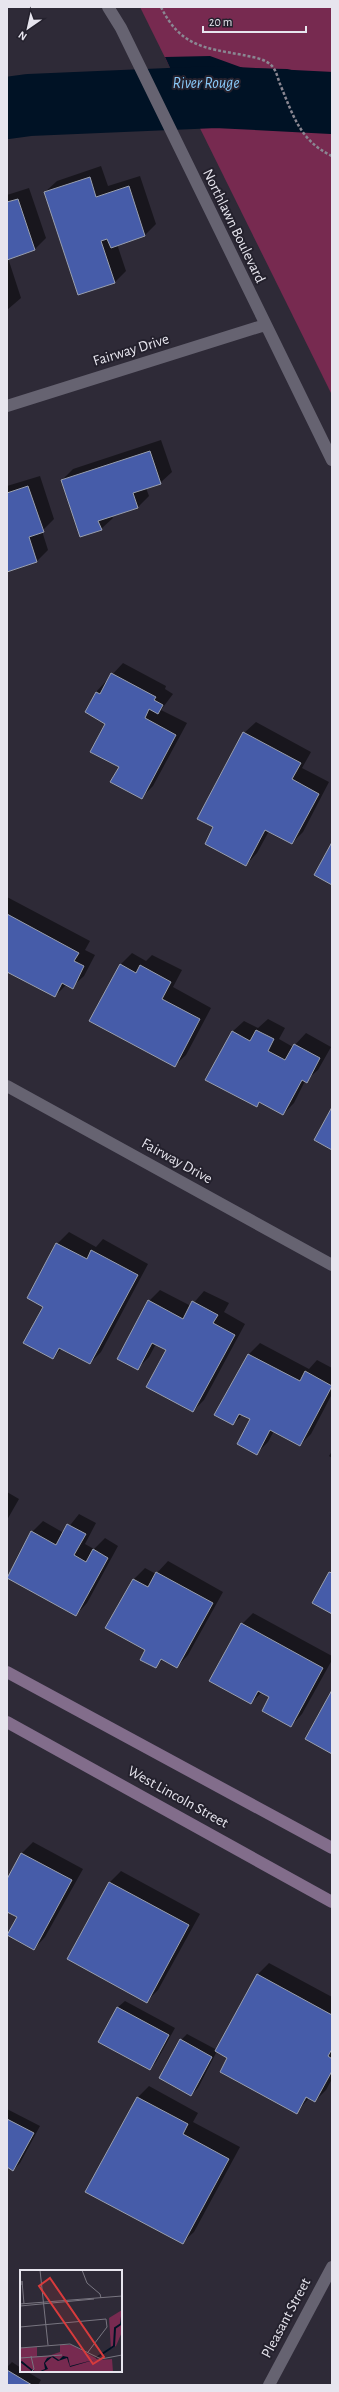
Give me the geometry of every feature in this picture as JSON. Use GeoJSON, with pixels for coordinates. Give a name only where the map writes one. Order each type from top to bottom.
{"type":"FeatureCollection","features":[{"type":"Feature","properties":{"kind":"street","name":"Northlawn Boulevard"},"geometry":{"type":"LineString","coordinates":[[108,7],[121,28],[332,460]]}},
{"type":"Feature","properties":{"kind":"street","name":"Fairway Drive"},"geometry":{"type":"LineString","coordinates":[[7,406],[265,325]]}},
{"type":"Feature","properties":{"kind":"street","name":"Fairway Drive"},"geometry":{"type":"LineString","coordinates":[[7,1086],[332,1264]]}},
{"type":"Feature","properties":{"kind":"street","name":"West Lincoln Street"},"geometry":{"type":"LineString","coordinates":[[7,1672],[332,1848]]}},
{"type":"Feature","properties":{"kind":"street","name":"West Lincoln Street"},"geometry":{"type":"LineString","coordinates":[[7,1722],[332,1902]]}},
{"type":"Feature","properties":{"kind":"street","name":"Pleasant Street"},"geometry":{"type":"LineString","coordinates":[[269,2385],[332,2267]]}},
{"type":"Feature","properties":{"kind":"path"},"geometry":{"type":"LineString","coordinates":[[161,7],[167,20],[186,40],[218,51],[260,59],[272,65],[298,125],[308,141],[332,156]]}},
{"type":"Feature","properties":{"kind":"shaded area"},"geometry":{"type":"Polygon","coordinates":[[[140,7],[332,7],[332,395],[140,7]]]}},
{"type":"Feature","properties":{"kind":"water","name":"River Rouge"},"geometry":{"type":"Polygon","coordinates":[[[210,56],[243,68],[287,69],[332,79],[332,112],[239,110],[190,111],[165,57],[210,56]]]}},
{"type":"Feature","properties":{"kind":"building"},"geometry":{"type":"Polygon","coordinates":[[[90,177],[96,197],[129,186],[145,236],[111,248],[107,239],[101,241],[115,283],[78,295],[44,192],[90,177]]]}},
{"type":"Feature","properties":{"kind":"building"},"geometry":{"type":"Polygon","coordinates":[[[18,199],[35,250],[7,260],[7,202],[18,199]]]}},
{"type":"Feature","properties":{"kind":"building"},"geometry":{"type":"Polygon","coordinates":[[[150,451],[161,484],[133,493],[138,508],[98,521],[102,530],[80,537],[61,480],[150,451]]]}},
{"type":"Feature","properties":{"kind":"building"},"geometry":{"type":"Polygon","coordinates":[[[28,486],[44,532],[29,537],[37,562],[7,572],[7,493],[28,486]]]}},
{"type":"Feature","properties":{"kind":"building"},"geometry":{"type":"Polygon","coordinates":[[[111,673],[156,697],[154,700],[163,705],[158,714],[149,709],[145,718],[176,735],[142,799],[110,782],[119,767],[90,752],[105,724],[85,712],[96,692],[100,694],[111,673]]]}},
{"type":"Feature","properties":{"kind":"building"},"geometry":{"type":"Polygon","coordinates":[[[243,732],[301,763],[292,779],[319,794],[292,844],[265,830],[246,866],[205,844],[213,827],[197,819],[243,732]]]}},
{"type":"Feature","properties":{"kind":"building"},"geometry":{"type":"Polygon","coordinates":[[[332,842],[332,885],[314,875],[332,842]]]}},
{"type":"Feature","properties":{"kind":"building"},"geometry":{"type":"Polygon","coordinates":[[[7,914],[79,953],[74,961],[84,966],[73,989],[62,983],[55,997],[7,972],[7,914]]]}},
{"type":"Feature","properties":{"kind":"building"},"geometry":{"type":"Polygon","coordinates":[[[120,964],[136,973],[140,965],[171,982],[162,999],[200,1019],[175,1067],[89,1021],[120,964]]]}},
{"type":"Feature","properties":{"kind":"building"},"geometry":{"type":"Polygon","coordinates":[[[256,1030],[274,1039],[268,1051],[285,1060],[294,1044],[320,1058],[307,1083],[302,1080],[283,1115],[259,1102],[257,1107],[205,1080],[232,1031],[250,1041],[256,1030]]]}},
{"type":"Feature","properties":{"kind":"building"},"geometry":{"type":"Polygon","coordinates":[[[332,1107],[332,1150],[314,1140],[332,1107]]]}},
{"type":"Feature","properties":{"kind":"building"},"geometry":{"type":"Polygon","coordinates":[[[56,1243],[87,1259],[91,1250],[138,1275],[90,1364],[59,1348],[53,1359],[23,1343],[43,1307],[27,1298],[56,1243]]]}},
{"type":"Feature","properties":{"kind":"building"},"geometry":{"type":"Polygon","coordinates":[[[148,1300],[183,1319],[192,1301],[218,1315],[213,1323],[235,1335],[193,1412],[146,1387],[166,1350],[152,1343],[138,1370],[117,1359],[148,1300]]]}},
{"type":"Feature","properties":{"kind":"building"},"geometry":{"type":"Polygon","coordinates":[[[248,1354],[300,1381],[305,1371],[332,1386],[300,1446],[270,1430],[257,1455],[237,1444],[250,1419],[239,1414],[233,1425],[214,1415],[248,1354]]]}},
{"type":"Feature","properties":{"kind":"building"},"geometry":{"type":"Polygon","coordinates":[[[67,1524],[86,1534],[74,1555],[86,1562],[93,1549],[108,1558],[76,1616],[7,1578],[31,1531],[56,1545],[67,1524]]]}},
{"type":"Feature","properties":{"kind":"building"},"geometry":{"type":"Polygon","coordinates":[[[156,1572],[213,1603],[177,1668],[161,1659],[156,1668],[140,1660],[145,1650],[105,1628],[133,1579],[148,1587],[156,1572]]]}},
{"type":"Feature","properties":{"kind":"building"},"geometry":{"type":"Polygon","coordinates":[[[329,1572],[332,1573],[332,1614],[312,1603],[329,1572]]]}},
{"type":"Feature","properties":{"kind":"building"},"geometry":{"type":"Polygon","coordinates":[[[241,1623],[323,1668],[291,1727],[262,1711],[269,1697],[258,1691],[251,1704],[209,1681],[241,1623]]]}},
{"type":"Feature","properties":{"kind":"building"},"geometry":{"type":"Polygon","coordinates":[[[332,1690],[332,1754],[305,1739],[332,1690]]]}},
{"type":"Feature","properties":{"kind":"building"},"geometry":{"type":"Polygon","coordinates":[[[21,1853],[72,1880],[34,1950],[7,1935],[17,1917],[7,1912],[7,1879],[21,1853]]]}},
{"type":"Feature","properties":{"kind":"building"},"geometry":{"type":"Polygon","coordinates":[[[109,1882],[189,1925],[147,2003],[67,1959],[109,1882]]]}},
{"type":"Feature","properties":{"kind":"building"},"geometry":{"type":"Polygon","coordinates":[[[257,1974],[332,2015],[332,2049],[328,2056],[332,2059],[332,2071],[315,2102],[306,2097],[297,2114],[220,2072],[227,2058],[215,2051],[257,1974]]]}},
{"type":"Feature","properties":{"kind":"building"},"geometry":{"type":"Polygon","coordinates":[[[117,2007],[169,2035],[150,2070],[98,2042],[117,2007]]]}},
{"type":"Feature","properties":{"kind":"building"},"geometry":{"type":"Polygon","coordinates":[[[180,2039],[212,2057],[191,2096],[159,2078],[180,2039]]]}},
{"type":"Feature","properties":{"kind":"building"},"geometry":{"type":"Polygon","coordinates":[[[137,2097],[188,2124],[183,2134],[229,2159],[183,2244],[85,2192],[137,2097]]]}},
{"type":"Feature","properties":{"kind":"building"},"geometry":{"type":"Polygon","coordinates":[[[7,2119],[34,2133],[13,2171],[7,2167],[7,2119]]]}},
{"type":"Feature","properties":{"kind":"building"},"geometry":{"type":"Polygon","coordinates":[[[7,2370],[32,2385],[7,2385],[7,2370]]]}},
{"type":"Feature","properties":{"kind":"waterway","name":"River Rouge"},"geometry":{"type":"LineString","coordinates":[[7,108],[29,105],[216,97],[332,103]]}}]}
